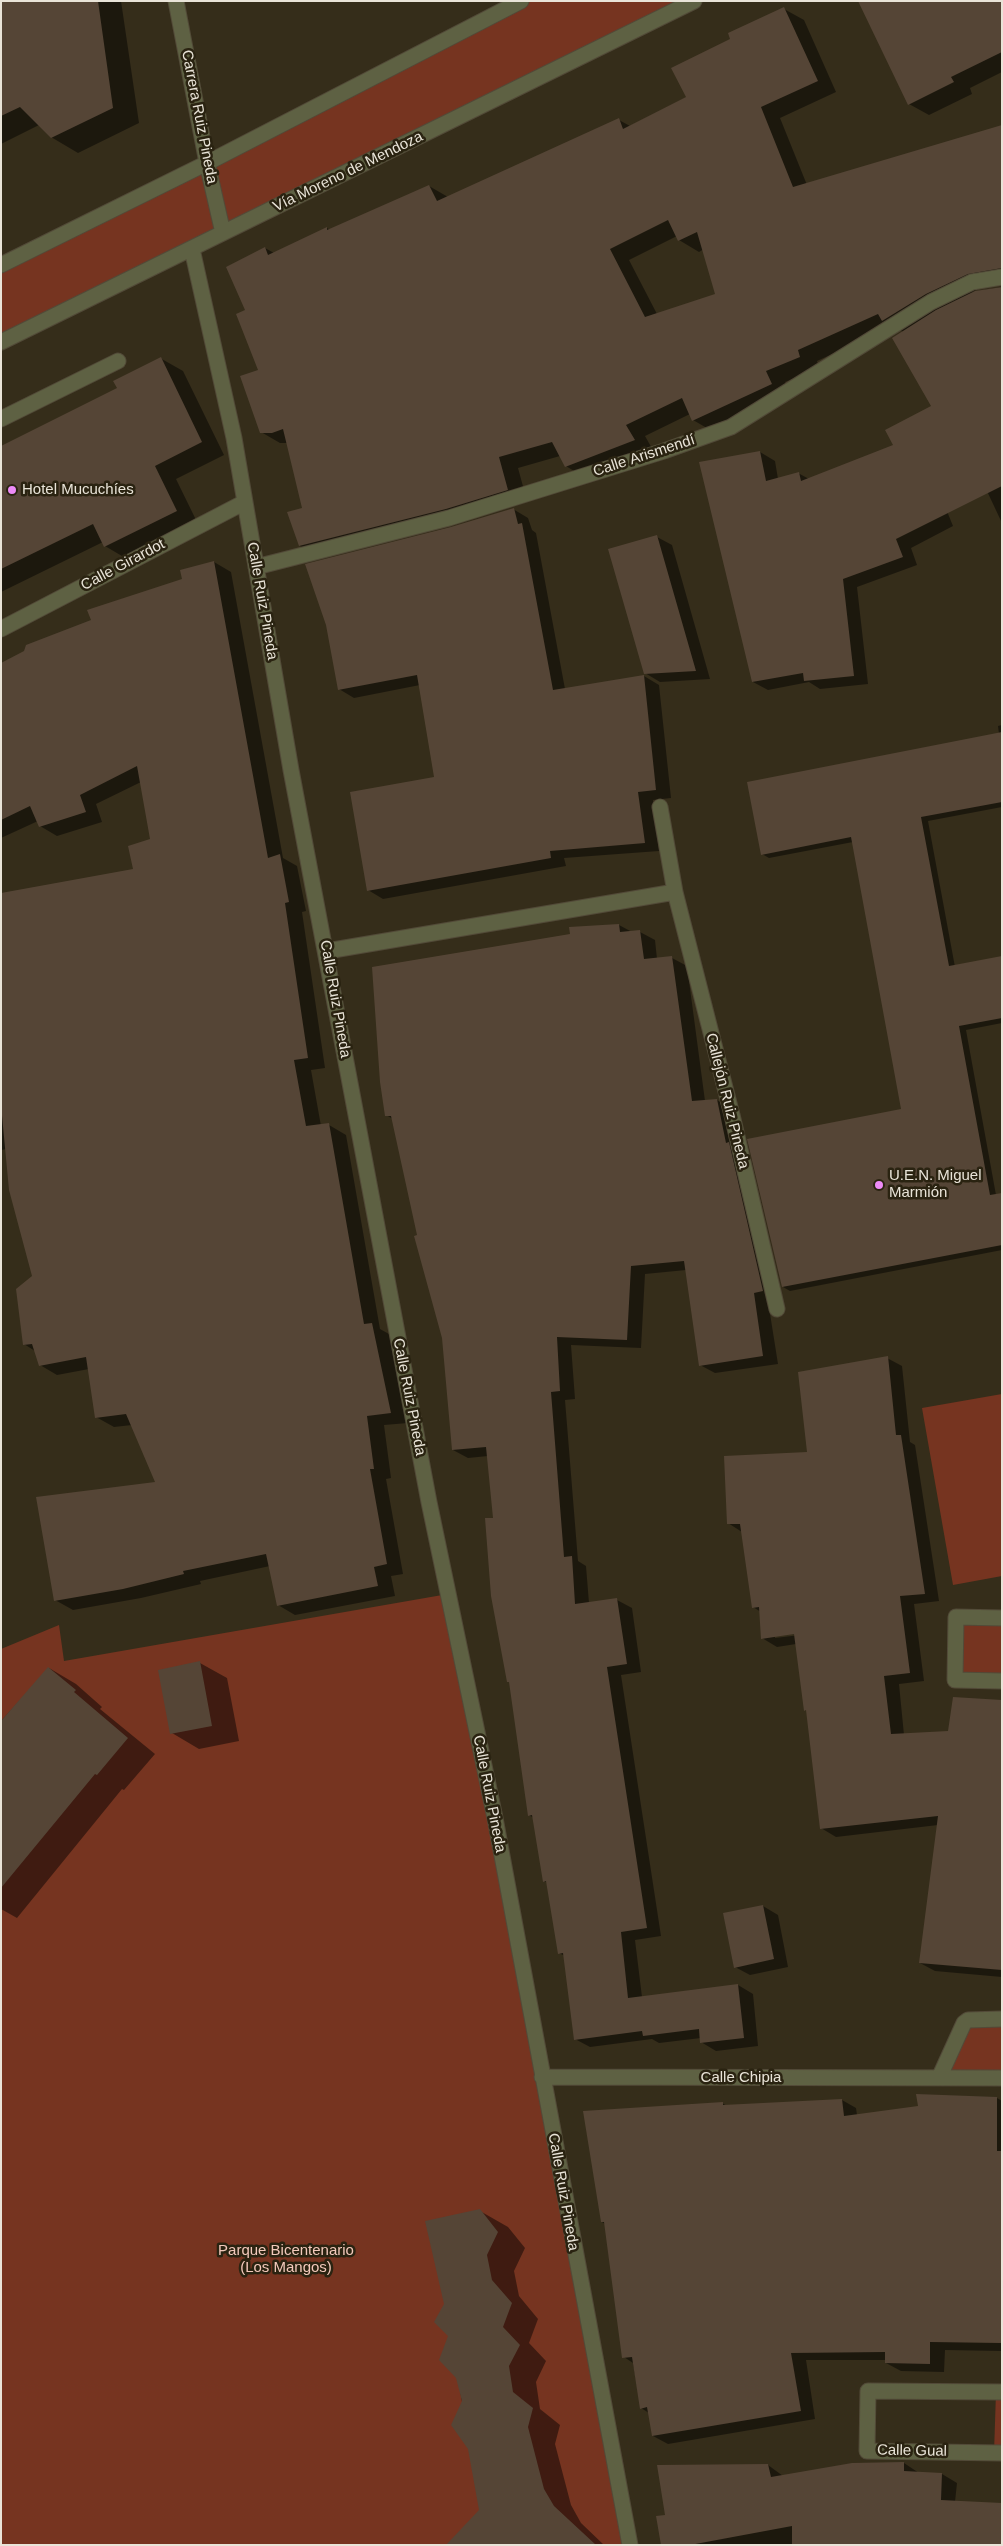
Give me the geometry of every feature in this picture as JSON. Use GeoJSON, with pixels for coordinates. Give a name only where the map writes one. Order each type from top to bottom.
{"type":"FeatureCollection","features":[{"type":"Feature","properties":{"kind":"street","name":"Carrera Ruiz Pineda"},"geometry":{"type":"LineString","coordinates":[[176,1],[207,163],[223,233]]}},
{"type":"Feature","properties":{"kind":"street"},"geometry":{"type":"LineString","coordinates":[[1,265],[207,163],[521,1]]}},
{"type":"Feature","properties":{"kind":"street","name":"Vía Moreno de Mendoza"},"geometry":{"type":"LineString","coordinates":[[1,342],[694,1]]}},
{"type":"Feature","properties":{"kind":"street","name":"Calle Ruiz Pineda"},"geometry":{"type":"LineString","coordinates":[[192,249],[234,438],[291,770],[327,951],[429,1502],[495,1818],[630,2545]]}},
{"type":"Feature","properties":{"kind":"street","name":"Calle Arismendí"},"geometry":{"type":"LineString","coordinates":[[256,567],[449,518],[664,451],[731,427],[931,302],[972,282],[1002,277]]}},
{"type":"Feature","properties":{"kind":"street"},"geometry":{"type":"LineString","coordinates":[[1,419],[118,361]]}},
{"type":"Feature","properties":{"kind":"street","name":"Calle Girardot"},"geometry":{"type":"LineString","coordinates":[[1,629],[245,502]]}},
{"type":"Feature","properties":{"kind":"street","name":"Callejón Ruiz Pineda"},"geometry":{"type":"LineString","coordinates":[[660,807],[675,892],[732,1115],[777,1309]]}},
{"type":"Feature","properties":{"kind":"street"},"geometry":{"type":"LineString","coordinates":[[327,951],[675,892]]}},
{"type":"Feature","properties":{"kind":"street"},"geometry":{"type":"LineString","coordinates":[[1002,1618],[956,1617],[955,1680],[1002,1681]]}},
{"type":"Feature","properties":{"kind":"street"},"geometry":{"type":"LineString","coordinates":[[939,2078],[964,2024],[968,2020],[1002,2019]]}},
{"type":"Feature","properties":{"kind":"street","name":"Calle Chipia"},"geometry":{"type":"LineString","coordinates":[[542,2077],[1002,2078]]}},
{"type":"Feature","properties":{"kind":"street","name":"Calle Gual"},"geometry":{"type":"LineString","coordinates":[[1002,2392],[868,2391],[867,2451],[1002,2453]]}},
{"type":"Feature","properties":{"kind":"green space"},"geometry":{"type":"Polygon","coordinates":[[[521,1],[693,1],[1,339],[1,269],[521,1]]]}},
{"type":"Feature","properties":{"kind":"green space"},"geometry":{"type":"Polygon","coordinates":[[[1002,1394],[1002,1576],[953,1585],[922,1408],[1002,1394]]]}},
{"type":"Feature","properties":{"kind":"green space","name":"Parque Bicentenario (Los Mangos)"},"geometry":{"type":"Polygon","coordinates":[[[448,1594],[630,2545],[1,2545],[1,1649],[59,1625],[64,1661],[448,1594]]]}},
{"type":"Feature","properties":{"kind":"green space"},"geometry":{"type":"Polygon","coordinates":[[[956,1617],[1002,1618],[1002,1681],[955,1680],[956,1617]]]}},
{"type":"Feature","properties":{"kind":"green space"},"geometry":{"type":"Polygon","coordinates":[[[974,2019],[1002,2019],[1002,2078],[939,2078],[974,2019]]]}},
{"type":"Feature","properties":{"kind":"green space"},"geometry":{"type":"Polygon","coordinates":[[[996,2392],[1002,2392],[1002,2453],[994,2453],[996,2392]]]}},
{"type":"Feature","properties":{"kind":"building"},"geometry":{"type":"Polygon","coordinates":[[[1,1],[98,1],[113,108],[51,138],[20,107],[1,116],[1,1]]]}},
{"type":"Feature","properties":{"kind":"building"},"geometry":{"type":"Polygon","coordinates":[[[858,1],[1002,1],[1002,52],[951,77],[954,82],[908,105],[858,1]]]}},
{"type":"Feature","properties":{"kind":"building"},"geometry":{"type":"Polygon","coordinates":[[[784,7],[818,81],[761,107],[793,187],[1002,125],[1002,268],[968,274],[926,294],[882,321],[878,314],[798,350],[800,357],[766,371],[772,384],[692,421],[682,398],[626,425],[635,440],[565,467],[552,442],[499,457],[508,490],[446,509],[299,546],[287,512],[302,508],[283,429],[272,433],[260,433],[240,376],[258,370],[236,314],[245,310],[226,267],[265,247],[268,255],[327,227],[327,230],[429,185],[437,201],[619,118],[623,129],[686,97],[671,68],[730,39],[728,33],[784,7]],[[668,220],[610,249],[645,317],[715,294],[697,232],[678,241],[668,220]]]}},
{"type":"Feature","properties":{"kind":"building"},"geometry":{"type":"Polygon","coordinates":[[[1002,287],[1002,486],[896,539],[903,557],[843,579],[854,676],[804,681],[803,673],[752,682],[699,462],[760,451],[766,481],[799,472],[801,481],[893,445],[885,430],[931,406],[892,338],[936,310],[975,291],[1002,287]]]}},
{"type":"Feature","properties":{"kind":"building"},"geometry":{"type":"Polygon","coordinates":[[[161,357],[202,442],[155,466],[177,511],[104,547],[93,524],[1,569],[1,446],[117,388],[113,381],[161,357]]]}},
{"type":"Feature","properties":{"kind":"building"},"geometry":{"type":"Polygon","coordinates":[[[514,508],[518,524],[522,523],[553,690],[644,675],[656,790],[638,792],[645,843],[550,851],[551,858],[367,891],[350,792],[434,777],[417,675],[338,690],[326,625],[305,564],[451,527],[514,508]]]}},
{"type":"Feature","properties":{"kind":"building"},"geometry":{"type":"Polygon","coordinates":[[[657,535],[696,671],[644,674],[608,549],[657,535]]]}},
{"type":"Feature","properties":{"kind":"building"},"geometry":{"type":"Polygon","coordinates":[[[214,561],[268,858],[280,854],[289,902],[285,903],[308,1058],[294,1060],[306,1126],[329,1123],[364,1324],[372,1323],[391,1413],[367,1416],[374,1469],[370,1469],[387,1564],[374,1567],[378,1586],[277,1606],[266,1554],[183,1571],[184,1574],[123,1589],[54,1601],[36,1497],[155,1482],[126,1414],[95,1418],[86,1357],[39,1366],[32,1344],[23,1345],[16,1289],[32,1276],[9,1190],[1,1105],[1,893],[133,869],[128,846],[150,839],[137,766],[80,795],[86,812],[39,827],[30,806],[1,820],[1,663],[24,651],[26,645],[91,620],[87,610],[182,579],[180,570],[214,561]]]}},
{"type":"Feature","properties":{"kind":"building"},"geometry":{"type":"Polygon","coordinates":[[[1002,732],[1002,802],[921,817],[949,966],[1002,956],[1002,1018],[959,1026],[990,1195],[1002,1193],[1002,1245],[782,1287],[747,1139],[901,1109],[851,837],[761,855],[747,782],[1002,732]]]}},
{"type":"Feature","properties":{"kind":"building"},"geometry":{"type":"Polygon","coordinates":[[[619,924],[620,932],[640,930],[644,959],[672,956],[692,1101],[717,1099],[726,1143],[729,1142],[763,1291],[754,1293],[763,1356],[699,1366],[684,1261],[631,1266],[627,1340],[557,1337],[560,1391],[551,1392],[564,1557],[572,1556],[575,1604],[617,1598],[627,1664],[607,1667],[647,1928],[621,1932],[628,1998],[738,1984],[744,2038],[700,2043],[699,2029],[643,2036],[642,2031],[574,2040],[563,1953],[558,1954],[546,1881],[543,1882],[532,1815],[528,1816],[509,1682],[507,1682],[491,1596],[485,1518],[493,1518],[486,1447],[452,1450],[442,1338],[414,1236],[417,1235],[391,1116],[385,1116],[380,1082],[372,967],[570,934],[569,927],[619,924]]]}},
{"type":"Feature","properties":{"kind":"building"},"geometry":{"type":"Polygon","coordinates":[[[888,1356],[896,1435],[901,1435],[925,1594],[900,1596],[910,1673],[884,1676],[891,1734],[948,1731],[953,1697],[1002,1700],[1002,1970],[919,1963],[938,1816],[820,1829],[806,1710],[804,1711],[794,1634],[761,1639],[759,1607],[752,1608],[740,1524],[727,1524],[724,1456],[807,1452],[798,1372],[888,1356]]]}},
{"type":"Feature","properties":{"kind":"building"},"geometry":{"type":"Polygon","coordinates":[[[200,1661],[212,1726],[170,1734],[158,1670],[200,1661]]]}},
{"type":"Feature","properties":{"kind":"building"},"geometry":{"type":"Polygon","coordinates":[[[48,1667],[128,1738],[97,1775],[95,1774],[1,1888],[1,1721],[48,1667]]]}},
{"type":"Feature","properties":{"kind":"building"},"geometry":{"type":"Polygon","coordinates":[[[763,1905],[774,1959],[734,1968],[723,1913],[763,1905]]]}},
{"type":"Feature","properties":{"kind":"building"},"geometry":{"type":"Polygon","coordinates":[[[916,2094],[997,2097],[997,2151],[1002,2151],[1001,2343],[930,2342],[930,2364],[885,2363],[885,2352],[791,2353],[801,2411],[652,2436],[647,2407],[640,2409],[632,2357],[622,2358],[604,2222],[601,2222],[583,2111],[723,2102],[723,2105],[842,2099],[844,2116],[918,2106],[916,2094]]]}},
{"type":"Feature","properties":{"kind":"building"},"geometry":{"type":"Polygon","coordinates":[[[480,2209],[498,2232],[487,2255],[492,2280],[512,2303],[503,2327],[520,2345],[509,2366],[513,2392],[533,2408],[528,2427],[544,2489],[554,2506],[596,2545],[446,2545],[479,2510],[468,2449],[451,2425],[462,2401],[456,2378],[439,2360],[448,2336],[434,2322],[444,2304],[425,2221],[480,2209]]]}},
{"type":"Feature","properties":{"kind":"building"},"geometry":{"type":"Polygon","coordinates":[[[904,2462],[904,2471],[942,2473],[941,2500],[1002,2503],[1002,2545],[792,2545],[792,2526],[690,2545],[661,2545],[656,2516],[665,2515],[657,2465],[768,2464],[771,2477],[852,2463],[904,2462]]]}},
{"type":"Feature","properties":{"kind":"place","name":"Hotel Mucuchíes"},"geometry":{"type":"Point","coordinates":[12,490]}},
{"type":"Feature","properties":{"kind":"place","name":"U.E.N. Miguel Marmión"},"geometry":{"type":"Point","coordinates":[879,1185]}}]}
